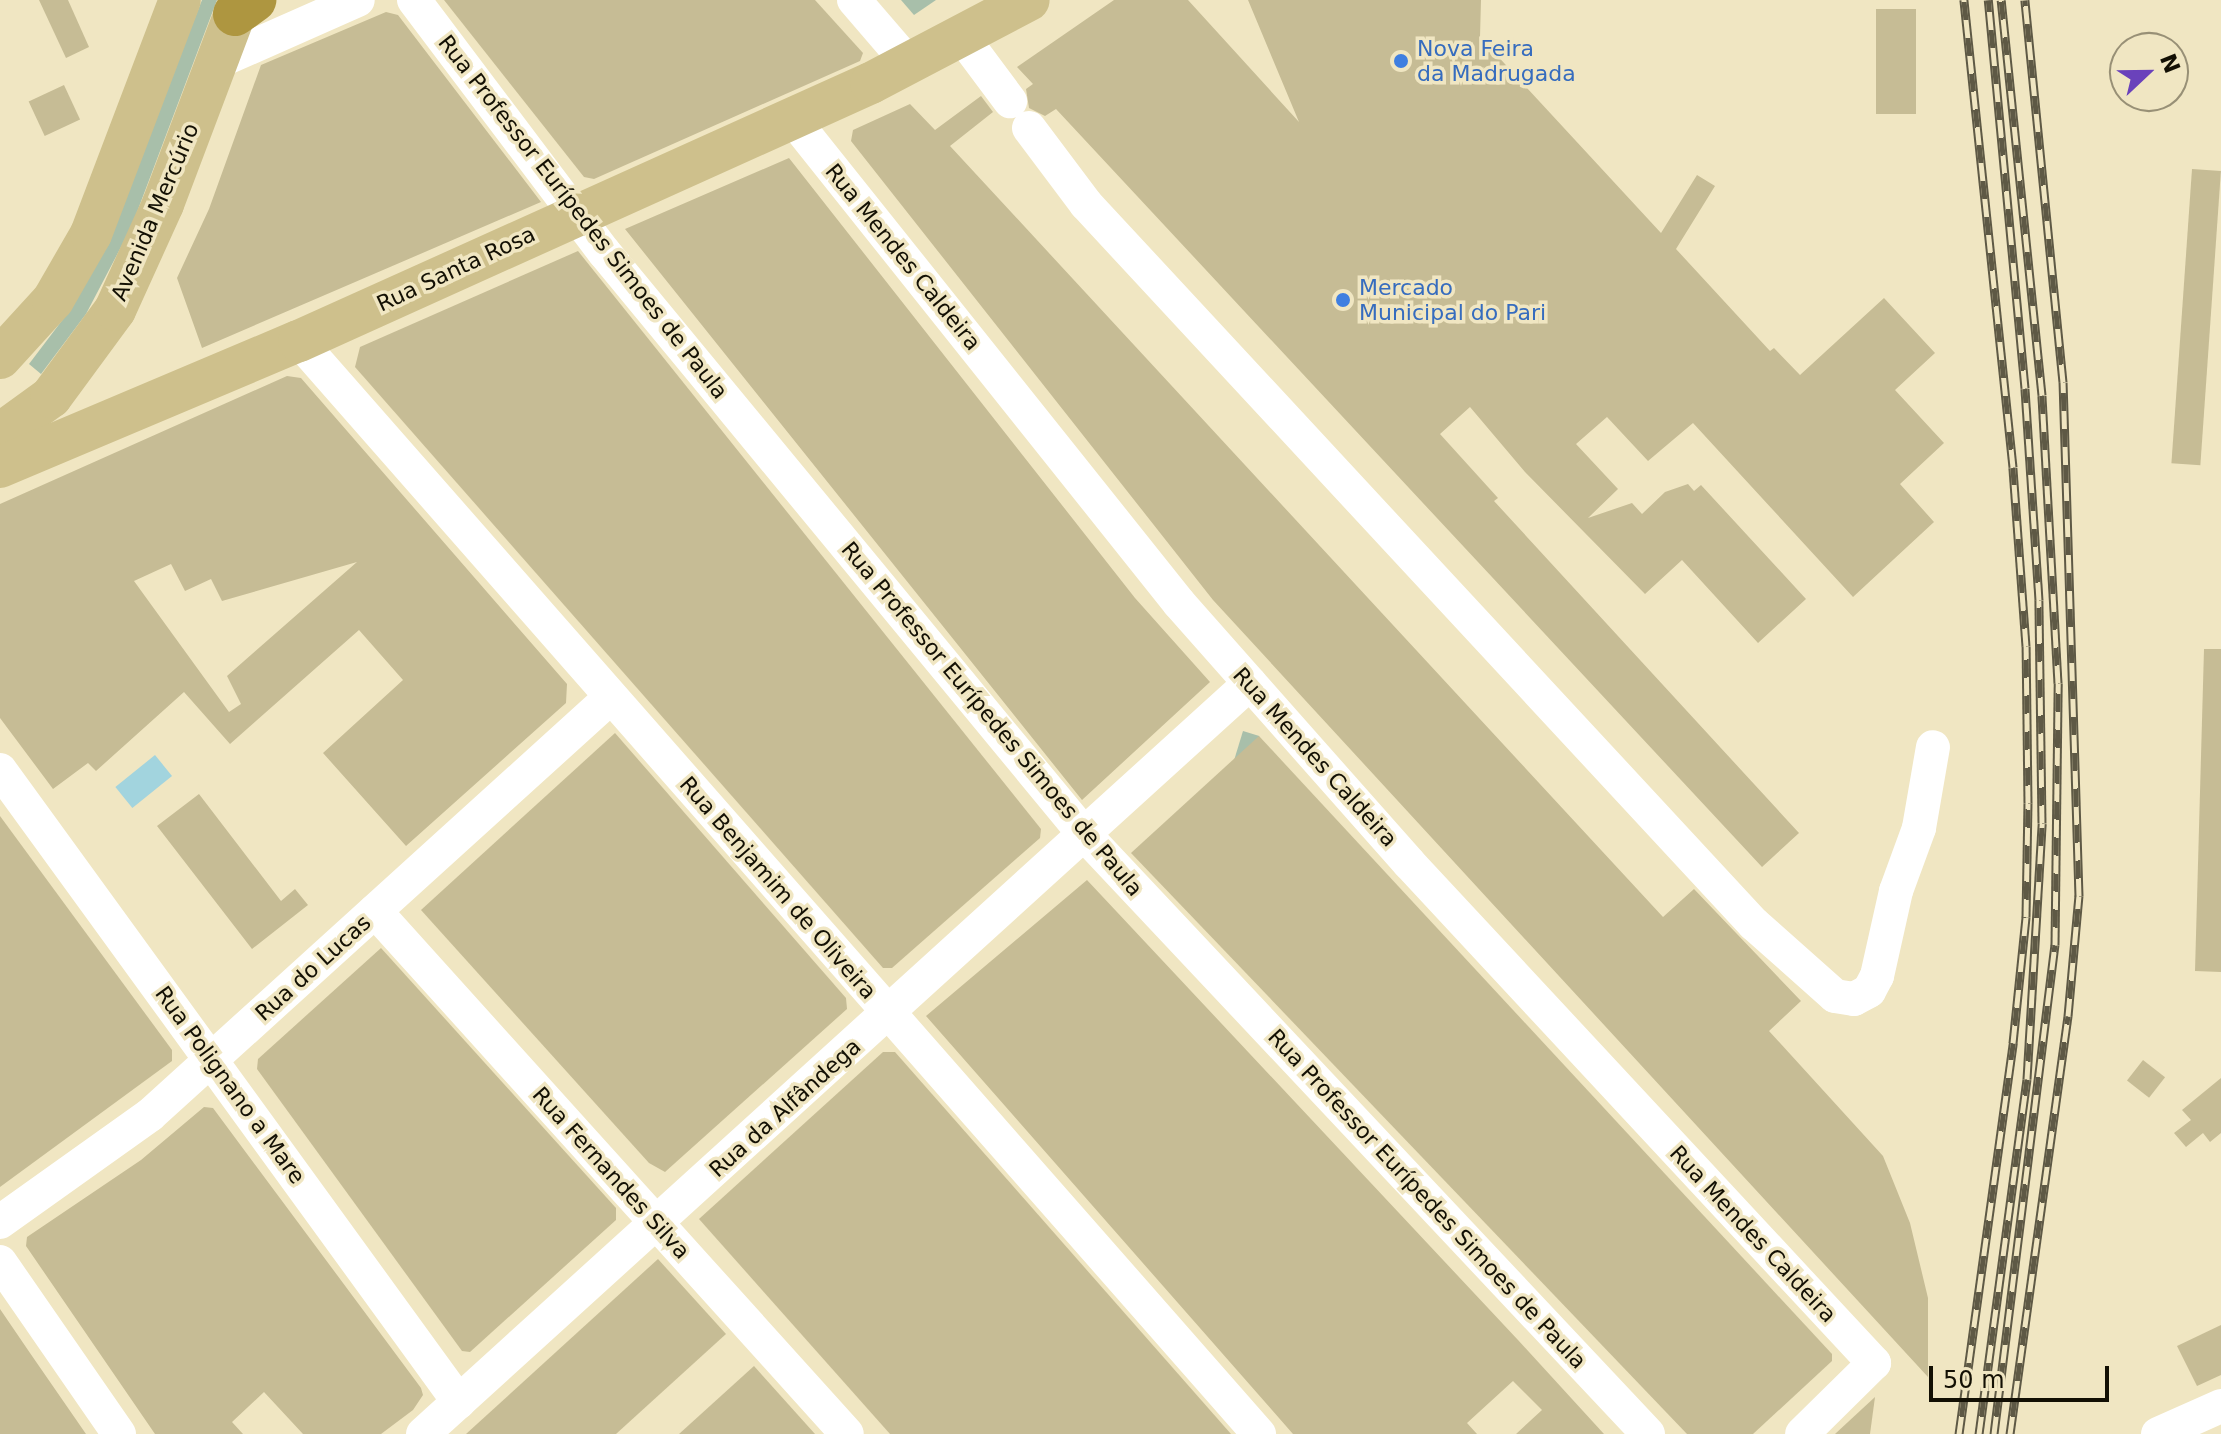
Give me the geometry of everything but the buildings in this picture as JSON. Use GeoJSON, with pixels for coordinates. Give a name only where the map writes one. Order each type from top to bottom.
{"type":"FeatureCollection","features":[{"type":"Feature","properties":{"kind":"main road"},"geometry":{"type":"LineString","coordinates":[[0,358],[53,300],[91,234],[180,0]]}},
{"type":"Feature","properties":{"kind":"main road","name":"Rua Santa Rosa"},"geometry":{"type":"LineString","coordinates":[[0,467],[299,341],[910,65],[1029,0]]}},
{"type":"Feature","properties":{"kind":"main road","name":"Avenida Mercúrio"},"geometry":{"type":"LineString","coordinates":[[0,434],[51,397],[115,310],[163,204],[215,63],[243,5]]}},
{"type":"Feature","properties":{"kind":"street"},"geometry":{"type":"LineString","coordinates":[[215,63],[316,10],[358,0]]}},
{"type":"Feature","properties":{"kind":"street","name":"Rua Professor Eurípedes Simoes de Paula"},"geometry":{"type":"LineString","coordinates":[[414,0],[576,215],[1085,835],[1648,1434]]}},
{"type":"Feature","properties":{"kind":"street"},"geometry":{"type":"LineString","coordinates":[[854,0],[910,65]]}},
{"type":"Feature","properties":{"kind":"street"},"geometry":{"type":"LineString","coordinates":[[963,38],[1086,204],[1744,912],[1835,996],[1862,995],[1877,976],[1896,891],[1919,828],[1933,747]]}},
{"type":"Feature","properties":{"kind":"street","name":"Rua Mendes Caldeira"},"geometry":{"type":"LineString","coordinates":[[792,118],[1179,603],[1409,863],[1874,1363],[1802,1434]]}},
{"type":"Feature","properties":{"kind":"street","name":"Rua Benjamim de Oliveira"},"geometry":{"type":"LineString","coordinates":[[299,341],[1259,1434]]}},
{"type":"Feature","properties":{"kind":"street","name":"Rua da Alfândega"},"geometry":{"type":"LineString","coordinates":[[423,1434],[1250,683]]}},
{"type":"Feature","properties":{"kind":"street","name":"Rua do Lucas"},"geometry":{"type":"LineString","coordinates":[[0,1222],[150,1115],[611,697]]}},
{"type":"Feature","properties":{"kind":"street","name":"Rua Polignano a Mare"},"geometry":{"type":"LineString","coordinates":[[0,770],[459,1402]]}},
{"type":"Feature","properties":{"kind":"street","name":"Rua Fernandes Silva"},"geometry":{"type":"LineString","coordinates":[[375,911],[847,1434]]}},
{"type":"Feature","properties":{"kind":"street"},"geometry":{"type":"LineString","coordinates":[[0,1262],[119,1434]]}},
{"type":"Feature","properties":{"kind":"street"},"geometry":{"type":"LineString","coordinates":[[2158,1434],[2221,1406]]}},
{"type":"Feature","properties":{"kind":"green space"},"geometry":{"type":"Polygon","coordinates":[[[202,0],[217,0],[131,228],[86,314],[41,374],[29,364],[73,306],[114,221],[202,0]]]}},
{"type":"Feature","properties":{"kind":"green space"},"geometry":{"type":"Polygon","coordinates":[[[901,0],[936,0],[914,15],[901,0]]]}},
{"type":"Feature","properties":{"kind":"green space"},"geometry":{"type":"Polygon","coordinates":[[[1243,731],[1259,736],[1214,885],[1197,880],[1243,731]]]}},
{"type":"Feature","properties":{"kind":"water"},"geometry":{"type":"Polygon","coordinates":[[[155,755],[172,776],[132,808],[115,787],[155,755]]]}},
{"type":"Feature","properties":{"kind":"railway"},"geometry":{"type":"LineString","coordinates":[[1959,1434],[2013,1043],[2026,917],[2028,803],[2026,646],[2013,467],[1964,0]]}},
{"type":"Feature","properties":{"kind":"railway"},"geometry":{"type":"LineString","coordinates":[[1979,1434],[2027,1079],[2042,823],[2039,600],[2025,388],[1988,0]]}},
{"type":"Feature","properties":{"kind":"railway"},"geometry":{"type":"LineString","coordinates":[[1994,1434],[2055,945],[2058,683],[2042,395],[2001,0]]}},
{"type":"Feature","properties":{"kind":"railway"},"geometry":{"type":"LineString","coordinates":[[2010,1434],[2068,1016],[2079,896],[2063,382],[2025,0]]}},
{"type":"Feature","properties":{"kind":"place","name":"Nova Feira da Madrugada"},"geometry":{"type":"Point","coordinates":[1401,61]}},
{"type":"Feature","properties":{"kind":"place","name":"Mercado Municipal do Pari"},"geometry":{"type":"Point","coordinates":[1343,300]}}]}
